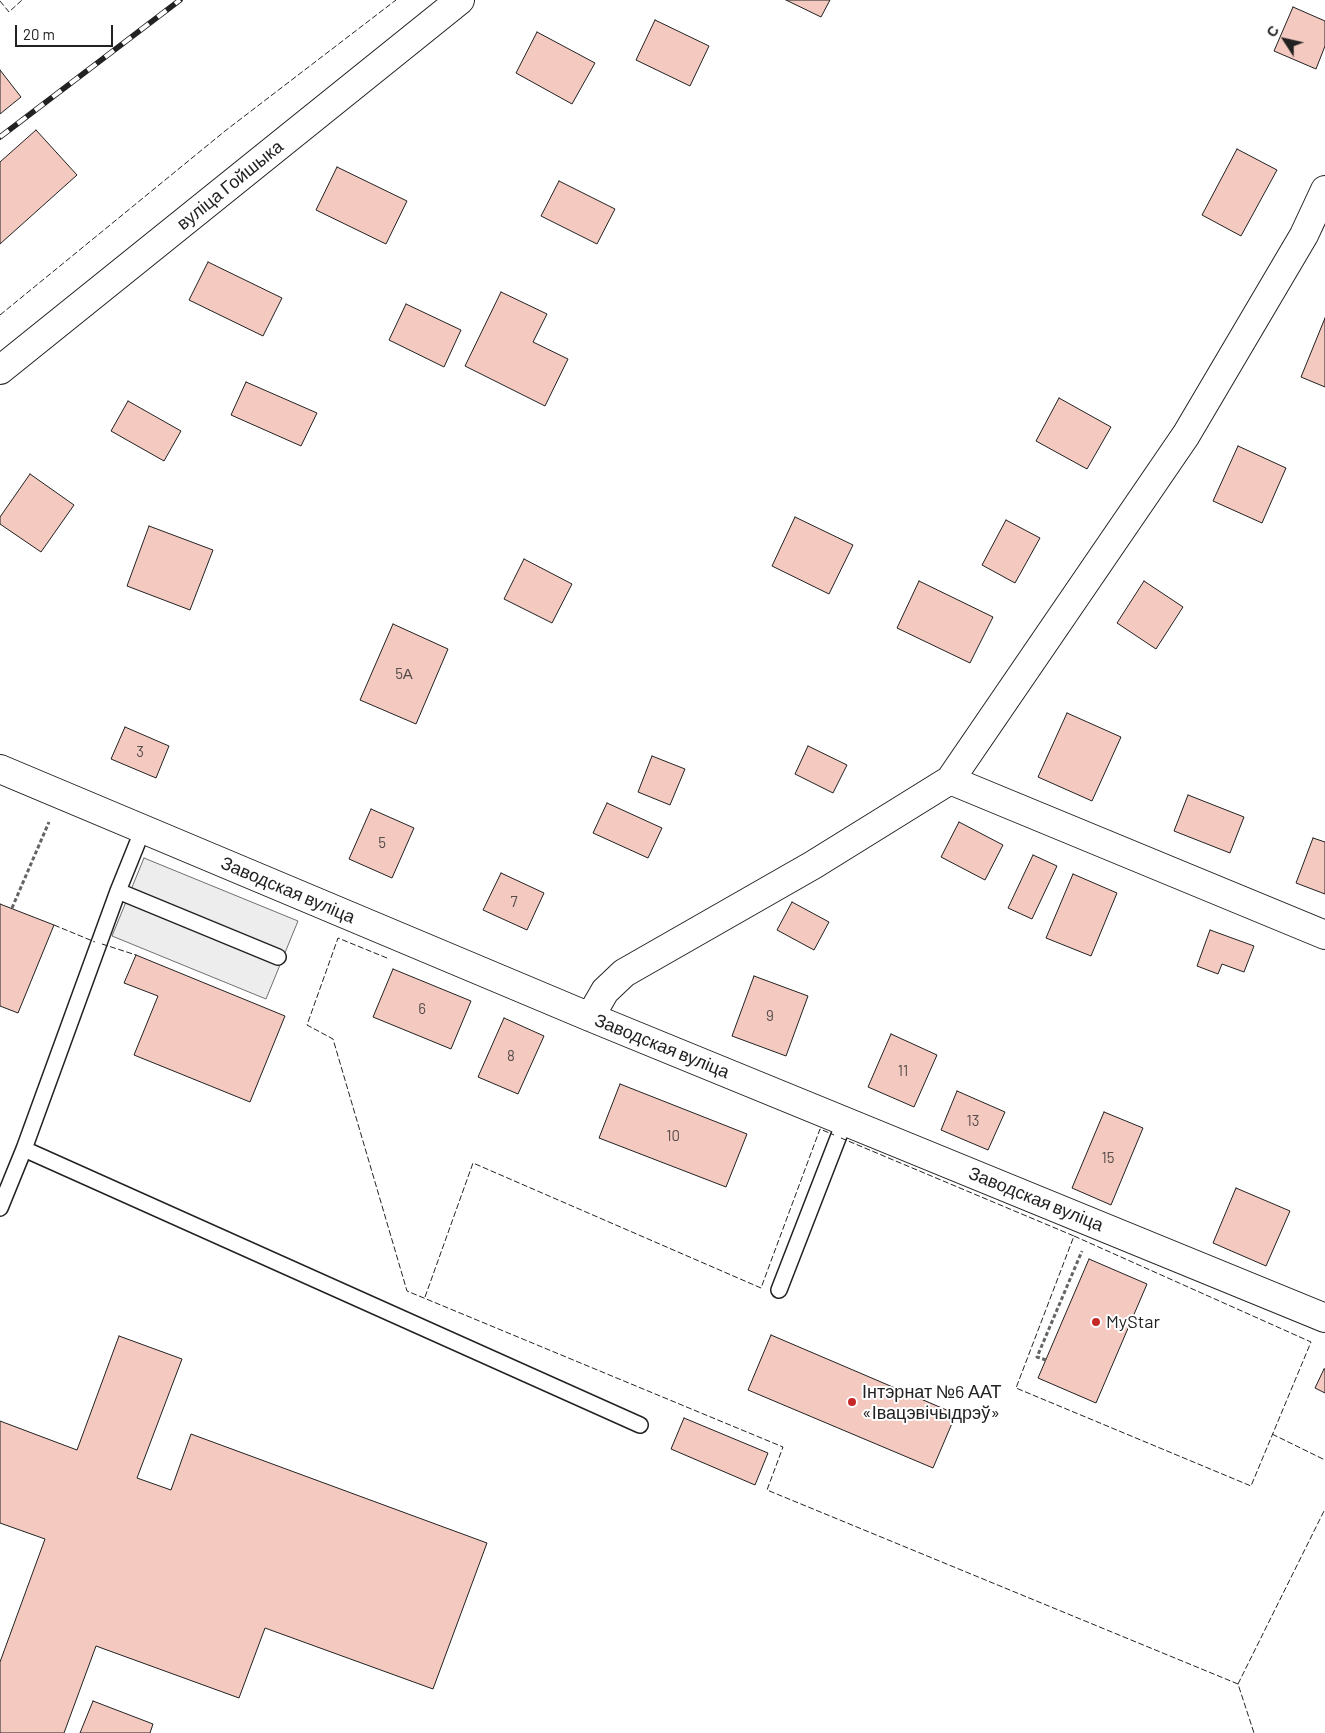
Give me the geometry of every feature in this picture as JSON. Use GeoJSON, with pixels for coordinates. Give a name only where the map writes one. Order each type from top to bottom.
{"type":"FeatureCollection","features":[{"type":"Feature","properties":{"kind":"street","name":"вуліца Гойшыка"},"geometry":{"type":"LineString","coordinates":[[0,370],[460,0]]}},
{"type":"Feature","properties":{"kind":"street"},"geometry":{"type":"LineString","coordinates":[[590,1016],[605,991],[624,973],[813,865],[950,780],[1186,435],[1304,235],[1325,190]]}},
{"type":"Feature","properties":{"kind":"street","name":"Заводская вуліца"},"geometry":{"type":"LineString","coordinates":[[0,769],[590,1016],[1325,1318]]}},
{"type":"Feature","properties":{"kind":"street"},"geometry":{"type":"LineString","coordinates":[[950,780],[1325,935]]}},
{"type":"Feature","properties":{"kind":"lane"},"geometry":{"type":"LineString","coordinates":[[0,1208],[24,1149],[118,892],[144,829]]}},
{"type":"Feature","properties":{"kind":"lane"},"geometry":{"type":"LineString","coordinates":[[118,892],[278,958]]}},
{"type":"Feature","properties":{"kind":"lane"},"geometry":{"type":"LineString","coordinates":[[779,1290],[845,1120]]}},
{"type":"Feature","properties":{"kind":"lane"},"geometry":{"type":"LineString","coordinates":[[24,1149],[640,1425]]}},
{"type":"Feature","properties":{"kind":"path"},"geometry":{"type":"LineString","coordinates":[[12,908],[51,817]]}},
{"type":"Feature","properties":{"kind":"path"},"geometry":{"type":"LineString","coordinates":[[1046,1360],[1037,1357],[1094,1223]]}},
{"type":"Feature","properties":{"kind":"shaded area"},"geometry":{"type":"Polygon","coordinates":[[[144,858],[298,921],[266,999],[112,936],[144,858]]]}},
{"type":"Feature","properties":{"kind":"building"},"geometry":{"type":"Polygon","coordinates":[[[786,0],[830,0],[821,17],[786,0]]]}},
{"type":"Feature","properties":{"kind":"building"},"geometry":{"type":"Polygon","coordinates":[[[1293,7],[1325,21],[1325,46],[1316,69],[1274,51],[1293,7]]]}},
{"type":"Feature","properties":{"kind":"building"},"geometry":{"type":"Polygon","coordinates":[[[655,20],[709,46],[690,86],[636,60],[655,20]]]}},
{"type":"Feature","properties":{"kind":"building"},"geometry":{"type":"Polygon","coordinates":[[[537,32],[595,63],[572,104],[516,73],[537,32]]]}},
{"type":"Feature","properties":{"kind":"building"},"geometry":{"type":"Polygon","coordinates":[[[0,70],[21,97],[0,114],[0,70]]]}},
{"type":"Feature","properties":{"kind":"building"},"geometry":{"type":"Polygon","coordinates":[[[36,130],[77,175],[0,244],[0,162],[36,130]]]}},
{"type":"Feature","properties":{"kind":"building"},"geometry":{"type":"Polygon","coordinates":[[[1237,149],[1277,170],[1241,236],[1202,215],[1237,149]]]}},
{"type":"Feature","properties":{"kind":"building"},"geometry":{"type":"Polygon","coordinates":[[[337,167],[407,201],[386,244],[316,210],[337,167]]]}},
{"type":"Feature","properties":{"kind":"building"},"geometry":{"type":"Polygon","coordinates":[[[559,181],[615,209],[597,244],[541,216],[559,181]]]}},
{"type":"Feature","properties":{"kind":"building"},"geometry":{"type":"Polygon","coordinates":[[[208,262],[282,298],[263,336],[189,300],[208,262]]]}},
{"type":"Feature","properties":{"kind":"building"},"geometry":{"type":"Polygon","coordinates":[[[501,292],[547,314],[533,342],[568,359],[545,406],[465,366],[501,292]]]}},
{"type":"Feature","properties":{"kind":"building"},"geometry":{"type":"Polygon","coordinates":[[[406,304],[461,330],[444,367],[389,340],[406,304]]]}},
{"type":"Feature","properties":{"kind":"building"},"geometry":{"type":"Polygon","coordinates":[[[1325,318],[1325,387],[1301,377],[1325,318]]]}},
{"type":"Feature","properties":{"kind":"building"},"geometry":{"type":"Polygon","coordinates":[[[246,382],[317,413],[301,446],[231,415],[246,382]]]}},
{"type":"Feature","properties":{"kind":"building"},"geometry":{"type":"Polygon","coordinates":[[[1059,398],[1111,427],[1087,469],[1036,441],[1059,398]]]}},
{"type":"Feature","properties":{"kind":"building"},"geometry":{"type":"Polygon","coordinates":[[[128,401],[181,431],[164,461],[111,431],[128,401]]]}},
{"type":"Feature","properties":{"kind":"building"},"geometry":{"type":"Polygon","coordinates":[[[1238,446],[1286,468],[1262,523],[1213,501],[1238,446]]]}},
{"type":"Feature","properties":{"kind":"building"},"geometry":{"type":"Polygon","coordinates":[[[30,474],[74,505],[41,552],[0,524],[0,517],[30,474]]]}},
{"type":"Feature","properties":{"kind":"building"},"geometry":{"type":"Polygon","coordinates":[[[795,517],[853,545],[829,594],[772,566],[795,517]]]}},
{"type":"Feature","properties":{"kind":"building"},"geometry":{"type":"Polygon","coordinates":[[[1006,520],[1040,538],[1015,583],[982,565],[1006,520]]]}},
{"type":"Feature","properties":{"kind":"building"},"geometry":{"type":"Polygon","coordinates":[[[149,526],[213,550],[190,610],[127,586],[149,526]]]}},
{"type":"Feature","properties":{"kind":"building"},"geometry":{"type":"Polygon","coordinates":[[[524,559],[572,584],[552,623],[504,599],[524,559]]]}},
{"type":"Feature","properties":{"kind":"building"},"geometry":{"type":"Polygon","coordinates":[[[919,581],[993,617],[970,663],[897,628],[919,581]]]}},
{"type":"Feature","properties":{"kind":"building"},"geometry":{"type":"Polygon","coordinates":[[[1144,581],[1183,607],[1156,649],[1117,623],[1144,581]]]}},
{"type":"Feature","properties":{"kind":"building"},"geometry":{"type":"Polygon","coordinates":[[[393,624],[448,649],[416,724],[360,700],[393,624]]]}},
{"type":"Feature","properties":{"kind":"building"},"geometry":{"type":"Polygon","coordinates":[[[1067,713],[1121,737],[1092,801],[1038,777],[1067,713]]]}},
{"type":"Feature","properties":{"kind":"building"},"geometry":{"type":"Polygon","coordinates":[[[125,727],[169,746],[156,778],[111,759],[125,727]]]}},
{"type":"Feature","properties":{"kind":"building"},"geometry":{"type":"Polygon","coordinates":[[[808,746],[847,765],[833,793],[795,774],[808,746]]]}},
{"type":"Feature","properties":{"kind":"building"},"geometry":{"type":"Polygon","coordinates":[[[652,756],[685,769],[670,805],[638,792],[652,756]]]}},
{"type":"Feature","properties":{"kind":"building"},"geometry":{"type":"Polygon","coordinates":[[[1188,795],[1244,817],[1230,853],[1174,831],[1188,795]]]}},
{"type":"Feature","properties":{"kind":"building"},"geometry":{"type":"Polygon","coordinates":[[[607,803],[662,828],[648,858],[593,833],[607,803]]]}},
{"type":"Feature","properties":{"kind":"building"},"geometry":{"type":"Polygon","coordinates":[[[371,809],[414,828],[392,878],[349,859],[371,809]]]}},
{"type":"Feature","properties":{"kind":"building"},"geometry":{"type":"Polygon","coordinates":[[[959,822],[1003,845],[985,880],[941,857],[959,822]]]}},
{"type":"Feature","properties":{"kind":"building"},"geometry":{"type":"Polygon","coordinates":[[[1313,838],[1325,842],[1325,894],[1296,883],[1313,838]]]}},
{"type":"Feature","properties":{"kind":"building"},"geometry":{"type":"Polygon","coordinates":[[[1033,855],[1057,866],[1032,919],[1008,908],[1033,855]]]}},
{"type":"Feature","properties":{"kind":"building"},"geometry":{"type":"Polygon","coordinates":[[[501,873],[544,893],[527,930],[483,910],[501,873]]]}},
{"type":"Feature","properties":{"kind":"building"},"geometry":{"type":"Polygon","coordinates":[[[1073,874],[1117,893],[1091,956],[1046,938],[1073,874]]]}},
{"type":"Feature","properties":{"kind":"building"},"geometry":{"type":"Polygon","coordinates":[[[792,902],[829,922],[814,950],[777,930],[792,902]]]}},
{"type":"Feature","properties":{"kind":"building"},"geometry":{"type":"Polygon","coordinates":[[[0,904],[54,925],[18,1013],[0,1006],[0,904]]]}},
{"type":"Feature","properties":{"kind":"building"},"geometry":{"type":"Polygon","coordinates":[[[1210,930],[1254,946],[1244,972],[1222,964],[1218,974],[1197,966],[1210,930]]]}},
{"type":"Feature","properties":{"kind":"building"},"geometry":{"type":"Polygon","coordinates":[[[136,955],[285,1016],[250,1102],[134,1055],[158,996],[124,983],[136,955]]]}},
{"type":"Feature","properties":{"kind":"building"},"geometry":{"type":"Polygon","coordinates":[[[393,969],[471,1001],[451,1049],[373,1017],[393,969]]]}},
{"type":"Feature","properties":{"kind":"building"},"geometry":{"type":"Polygon","coordinates":[[[754,976],[808,996],[786,1056],[732,1036],[754,976]]]}},
{"type":"Feature","properties":{"kind":"building"},"geometry":{"type":"Polygon","coordinates":[[[504,1018],[544,1036],[518,1094],[478,1077],[504,1018]]]}},
{"type":"Feature","properties":{"kind":"building"},"geometry":{"type":"Polygon","coordinates":[[[891,1034],[937,1055],[914,1107],[868,1087],[891,1034]]]}},
{"type":"Feature","properties":{"kind":"building"},"geometry":{"type":"Polygon","coordinates":[[[620,1084],[747,1134],[726,1187],[599,1138],[620,1084]]]}},
{"type":"Feature","properties":{"kind":"building"},"geometry":{"type":"Polygon","coordinates":[[[957,1091],[1005,1112],[988,1150],[941,1130],[957,1091]]]}},
{"type":"Feature","properties":{"kind":"building"},"geometry":{"type":"Polygon","coordinates":[[[1104,1112],[1143,1128],[1111,1205],[1072,1188],[1104,1112]]]}},
{"type":"Feature","properties":{"kind":"building"},"geometry":{"type":"Polygon","coordinates":[[[1236,1188],[1290,1211],[1266,1266],[1213,1243],[1236,1188]]]}},
{"type":"Feature","properties":{"kind":"building","name":"MyStar"},"geometry":{"type":"Polygon","coordinates":[[[1089,1259],[1147,1284],[1096,1403],[1038,1378],[1089,1259]]]}},
{"type":"Feature","properties":{"kind":"building","name":"Інтэрнат №6 ААТ «Івацэвічыдрэў»"},"geometry":{"type":"Polygon","coordinates":[[[771,1335],[956,1414],[933,1468],[748,1390],[771,1335]]]}},
{"type":"Feature","properties":{"kind":"building"},"geometry":{"type":"Polygon","coordinates":[[[119,1336],[182,1359],[137,1478],[171,1490],[191,1434],[487,1543],[433,1689],[265,1628],[239,1698],[96,1646],[64,1733],[0,1733],[0,1662],[45,1539],[0,1523],[0,1421],[77,1450],[119,1336]]]}},
{"type":"Feature","properties":{"kind":"building"},"geometry":{"type":"Polygon","coordinates":[[[1325,1369],[1325,1393],[1315,1388],[1325,1369]]]}},
{"type":"Feature","properties":{"kind":"building"},"geometry":{"type":"Polygon","coordinates":[[[684,1418],[768,1453],[755,1485],[671,1449],[684,1418]]]}},
{"type":"Feature","properties":{"kind":"building"},"geometry":{"type":"Polygon","coordinates":[[[93,1701],[153,1724],[150,1733],[80,1733],[93,1701]]]}},
{"type":"Feature","properties":{"kind":"railway"},"geometry":{"type":"LineString","coordinates":[[0,137],[180,0]]}},
{"type":"Feature","properties":{"kind":"fence"},"geometry":{"type":"LineString","coordinates":[[0,1],[9,12],[22,0]]}},
{"type":"Feature","properties":{"kind":"fence"},"geometry":{"type":"LineString","coordinates":[[0,315],[225,131],[396,0]]}},
{"type":"Feature","properties":{"kind":"fence"},"geometry":{"type":"LineString","coordinates":[[54,925],[95,942]]}},
{"type":"Feature","properties":{"kind":"fence"},"geometry":{"type":"LineString","coordinates":[[387,958],[338,938],[307,1025],[333,1039],[407,1291],[783,1447],[767,1490],[1238,1684],[1254,1733]]}},
{"type":"Feature","properties":{"kind":"fence"},"geometry":{"type":"LineString","coordinates":[[102,944],[136,955]]}},
{"type":"Feature","properties":{"kind":"fence"},"geometry":{"type":"LineString","coordinates":[[425,1297],[473,1163],[761,1288],[820,1129],[834,1135]]}},
{"type":"Feature","properties":{"kind":"fence"},"geometry":{"type":"LineString","coordinates":[[841,1138],[1074,1236]]}},
{"type":"Feature","properties":{"kind":"fence"},"geometry":{"type":"LineString","coordinates":[[1074,1236],[1311,1342],[1251,1486],[1016,1388],[1074,1236]]}},
{"type":"Feature","properties":{"kind":"fence"},"geometry":{"type":"LineString","coordinates":[[1272,1434],[1325,1460]]}},
{"type":"Feature","properties":{"kind":"fence"},"geometry":{"type":"LineString","coordinates":[[1238,1684],[1325,1509]]}},
{"type":"Feature","properties":{"kind":"place","name":"MyStar"},"geometry":{"type":"Point","coordinates":[1096,1322]}},
{"type":"Feature","properties":{"kind":"place","name":"Інтэрнат №6 ААТ «Івацэвічыдрэў»"},"geometry":{"type":"Point","coordinates":[852,1402]}}]}
